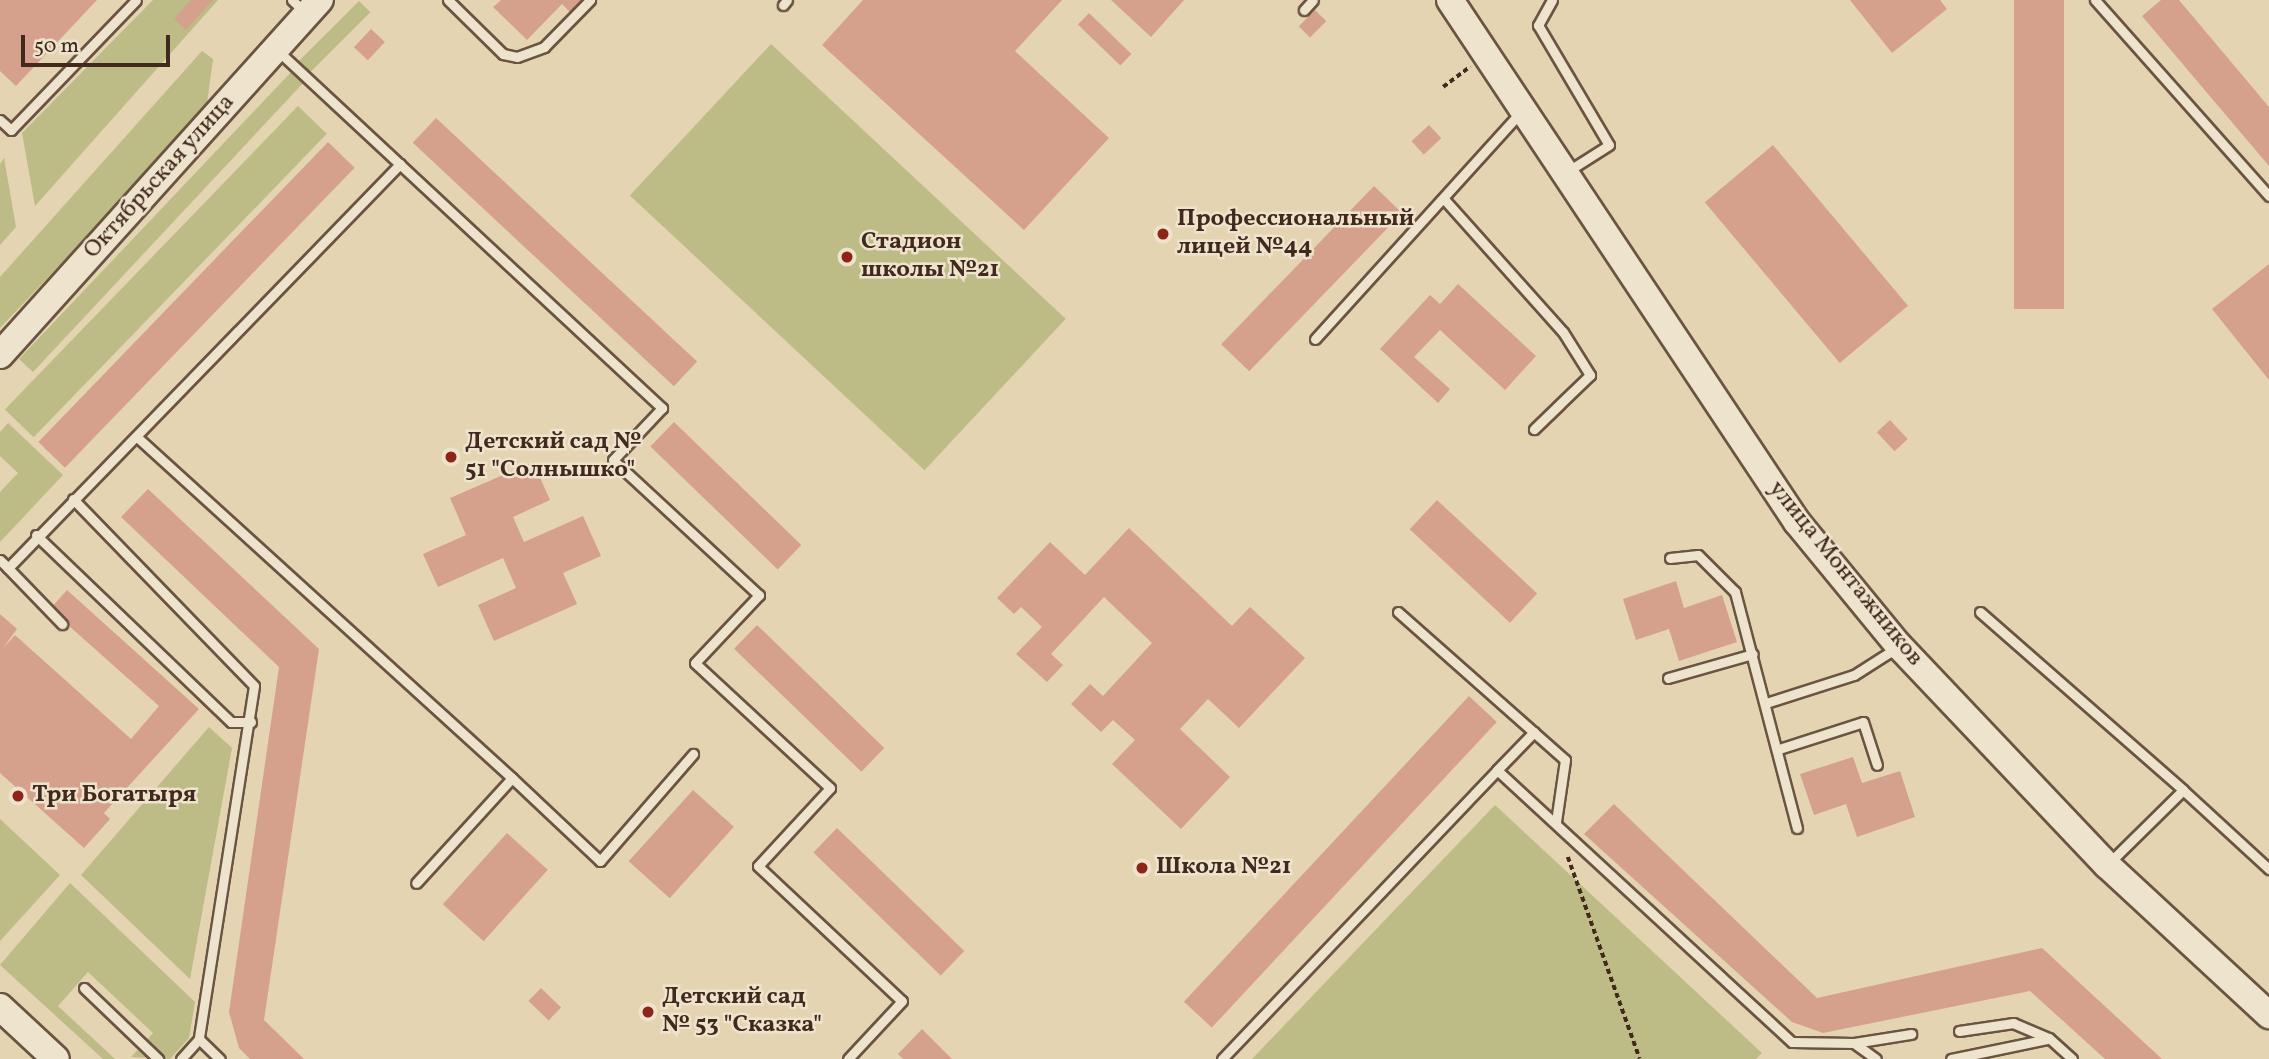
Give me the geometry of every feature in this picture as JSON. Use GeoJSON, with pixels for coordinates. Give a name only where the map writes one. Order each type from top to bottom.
{"type":"FeatureCollection","features":[{"type":"Feature","properties":{"kind":"street","name":"улица Монтажников"},"geometry":{"type":"LineString","coordinates":[[1450,0],[1797,522],[1899,646],[2107,865],[2269,1015]]}},
{"type":"Feature","properties":{"kind":"street","name":"Октябрьская улица"},"geometry":{"type":"LineString","coordinates":[[0,355],[276,49],[307,5]]}},
{"type":"Feature","properties":{"kind":"street"},"geometry":{"type":"LineString","coordinates":[[0,1007],[56,1059]]}},
{"type":"Feature","properties":{"kind":"lane"},"geometry":{"type":"LineString","coordinates":[[0,120],[10,130],[136,0]]}},
{"type":"Feature","properties":{"kind":"lane"},"geometry":{"type":"LineString","coordinates":[[448,0],[503,54],[517,57],[544,47],[590,0]]}},
{"type":"Feature","properties":{"kind":"lane"},"geometry":{"type":"LineString","coordinates":[[1304,10],[1313,0]]}},
{"type":"Feature","properties":{"kind":"lane"},"geometry":{"type":"LineString","coordinates":[[1552,0],[1538,25],[1609,145],[1564,174]]}},
{"type":"Feature","properties":{"kind":"lane"},"geometry":{"type":"LineString","coordinates":[[2095,0],[2269,196]]}},
{"type":"Feature","properties":{"kind":"lane"},"geometry":{"type":"LineString","coordinates":[[276,49],[662,408],[613,460],[759,595],[695,663],[830,788],[758,866],[902,1001],[848,1059]]}},
{"type":"Feature","properties":{"kind":"lane"},"geometry":{"type":"LineString","coordinates":[[1315,338],[1523,109]]}},
{"type":"Feature","properties":{"kind":"lane"},"geometry":{"type":"LineString","coordinates":[[8,568],[36,534],[137,437],[400,164]]}},
{"type":"Feature","properties":{"kind":"lane"},"geometry":{"type":"LineString","coordinates":[[1444,199],[1563,331],[1590,375],[1534,429]]}},
{"type":"Feature","properties":{"kind":"lane"},"geometry":{"type":"LineString","coordinates":[[137,437],[600,861],[694,754]]}},
{"type":"Feature","properties":{"kind":"lane"},"geometry":{"type":"LineString","coordinates":[[73,499],[254,686],[251,722],[199,1039],[181,1059]]}},
{"type":"Feature","properties":{"kind":"lane"},"geometry":{"type":"LineString","coordinates":[[36,534],[231,722],[251,722]]}},
{"type":"Feature","properties":{"kind":"lane"},"geometry":{"type":"LineString","coordinates":[[1670,558],[1698,555],[1735,592],[1779,749],[1797,828]]}},
{"type":"Feature","properties":{"kind":"lane"},"geometry":{"type":"LineString","coordinates":[[0,560],[62,624]]}},
{"type":"Feature","properties":{"kind":"lane"},"geometry":{"type":"LineString","coordinates":[[1398,612],[1565,760],[1556,822]]}},
{"type":"Feature","properties":{"kind":"lane"},"geometry":{"type":"LineString","coordinates":[[1980,612],[2269,869]]}},
{"type":"Feature","properties":{"kind":"lane"},"geometry":{"type":"LineString","coordinates":[[1766,703],[1854,675],[1899,646]]}},
{"type":"Feature","properties":{"kind":"lane"},"geometry":{"type":"LineString","coordinates":[[1668,678],[1753,654]]}},
{"type":"Feature","properties":{"kind":"lane"},"geometry":{"type":"LineString","coordinates":[[1779,749],[1863,722],[1877,765]]}},
{"type":"Feature","properties":{"kind":"lane"},"geometry":{"type":"LineString","coordinates":[[1222,1059],[1534,732]]}},
{"type":"Feature","properties":{"kind":"lane"},"geometry":{"type":"LineString","coordinates":[[1497,770],[1792,1042],[1854,1043],[1911,1034]]}},
{"type":"Feature","properties":{"kind":"lane"},"geometry":{"type":"LineString","coordinates":[[416,883],[512,779]]}},
{"type":"Feature","properties":{"kind":"lane"},"geometry":{"type":"LineString","coordinates":[[2107,865],[2183,790]]}},
{"type":"Feature","properties":{"kind":"lane"},"geometry":{"type":"LineString","coordinates":[[84,988],[158,1059]]}},
{"type":"Feature","properties":{"kind":"lane"},"geometry":{"type":"LineString","coordinates":[[1959,1031],[2013,1023],[2049,1038],[2072,1059]]}},
{"type":"Feature","properties":{"kind":"lane"},"geometry":{"type":"LineString","coordinates":[[1951,1059],[2049,1038]]}},
{"type":"Feature","properties":{"kind":"lane"},"geometry":{"type":"LineString","coordinates":[[199,1039],[220,1059]]}},
{"type":"Feature","properties":{"kind":"lane"},"geometry":{"type":"LineString","coordinates":[[1854,1043],[1876,1059]]}},
{"type":"Feature","properties":{"kind":"path"},"geometry":{"type":"LineString","coordinates":[[1556,822],[1640,1059]]}},
{"type":"Feature","properties":{"kind":"shaded area"},"geometry":{"type":"Polygon","coordinates":[[[153,0],[218,0],[35,206],[22,133],[153,0]]]}},
{"type":"Feature","properties":{"kind":"shaded area"},"geometry":{"type":"Polygon","coordinates":[[[359,1],[370,12],[310,73],[298,62],[359,1]]]}},
{"type":"Feature","properties":{"kind":"shaded area","name":"Стадион школы №21"},"geometry":{"type":"Polygon","coordinates":[[[771,44],[1066,319],[925,470],[630,195],[771,44]]]}},
{"type":"Feature","properties":{"kind":"shaded area"},"geometry":{"type":"Polygon","coordinates":[[[202,51],[213,59],[206,111],[0,328],[0,277],[202,51]]]}},
{"type":"Feature","properties":{"kind":"shaded area"},"geometry":{"type":"Polygon","coordinates":[[[294,69],[305,81],[33,372],[19,359],[294,69]]]}},
{"type":"Feature","properties":{"kind":"shaded area"},"geometry":{"type":"Polygon","coordinates":[[[298,106],[327,134],[34,437],[5,410],[298,106]]]}},
{"type":"Feature","properties":{"kind":"shaded area"},"geometry":{"type":"Polygon","coordinates":[[[4,158],[16,227],[0,245],[0,164],[4,158]]]}},
{"type":"Feature","properties":{"kind":"shaded area"},"geometry":{"type":"Polygon","coordinates":[[[8,423],[63,475],[0,542],[0,492],[18,473],[0,456],[0,432],[8,423]]]}},
{"type":"Feature","properties":{"kind":"shaded area"},"geometry":{"type":"Polygon","coordinates":[[[209,727],[232,748],[190,979],[81,875],[209,727]]]}},
{"type":"Feature","properties":{"kind":"shaded area"},"geometry":{"type":"Polygon","coordinates":[[[1495,805],[1762,1053],[1756,1059],[1252,1059],[1495,805]]]}},
{"type":"Feature","properties":{"kind":"shaded area"},"geometry":{"type":"Polygon","coordinates":[[[0,819],[60,875],[0,941],[0,819]]]}},
{"type":"Feature","properties":{"kind":"shaded area"},"geometry":{"type":"Polygon","coordinates":[[[70,883],[195,1002],[189,1038],[170,1059],[131,1057],[153,1033],[88,972],[58,1006],[115,1059],[103,1059],[0,965],[70,883]]]}},
{"type":"Feature","properties":{"kind":"building"},"geometry":{"type":"Polygon","coordinates":[[[0,0],[97,0],[16,86],[0,71],[0,0]]]}},
{"type":"Feature","properties":{"kind":"building"},"geometry":{"type":"Polygon","coordinates":[[[191,0],[213,0],[186,30],[174,19],[191,0]]]}},
{"type":"Feature","properties":{"kind":"building"},"geometry":{"type":"Polygon","coordinates":[[[501,0],[588,0],[573,15],[562,4],[527,40],[493,7],[501,0]]]}},
{"type":"Feature","properties":{"kind":"building"},"geometry":{"type":"Polygon","coordinates":[[[863,0],[1062,0],[1015,51],[1109,138],[1024,230],[822,45],[863,0]]]}},
{"type":"Feature","properties":{"kind":"building"},"geometry":{"type":"Polygon","coordinates":[[[1111,0],[1184,0],[1151,37],[1111,0]]]}},
{"type":"Feature","properties":{"kind":"building"},"geometry":{"type":"Polygon","coordinates":[[[1850,0],[1940,0],[1947,9],[1892,53],[1850,0]]]}},
{"type":"Feature","properties":{"kind":"building"},"geometry":{"type":"Polygon","coordinates":[[[2014,0],[2064,0],[2064,309],[2014,309],[2014,0]]]}},
{"type":"Feature","properties":{"kind":"building"},"geometry":{"type":"Polygon","coordinates":[[[2161,0],[2179,0],[2269,107],[2269,166],[2142,16],[2161,0]]]}},
{"type":"Feature","properties":{"kind":"building"},"geometry":{"type":"Polygon","coordinates":[[[1315,10],[1326,21],[1310,38],[1299,26],[1315,10]]]}},
{"type":"Feature","properties":{"kind":"building"},"geometry":{"type":"Polygon","coordinates":[[[1089,13],[1131,54],[1120,65],[1078,25],[1089,13]]]}},
{"type":"Feature","properties":{"kind":"building"},"geometry":{"type":"Polygon","coordinates":[[[371,29],[385,42],[368,60],[354,47],[371,29]]]}},
{"type":"Feature","properties":{"kind":"building"},"geometry":{"type":"Polygon","coordinates":[[[436,118],[697,361],[674,386],[413,143],[436,118]]]}},
{"type":"Feature","properties":{"kind":"building"},"geometry":{"type":"Polygon","coordinates":[[[1429,125],[1441,138],[1424,155],[1411,141],[1429,125]]]}},
{"type":"Feature","properties":{"kind":"building"},"geometry":{"type":"Polygon","coordinates":[[[328,142],[355,168],[65,468],[38,442],[328,142]]]}},
{"type":"Feature","properties":{"kind":"building"},"geometry":{"type":"Polygon","coordinates":[[[1773,145],[1908,306],[1840,363],[1705,202],[1773,145]]]}},
{"type":"Feature","properties":{"kind":"building"},"geometry":{"type":"Polygon","coordinates":[[[1374,186],[1402,213],[1249,371],[1221,344],[1374,186]]]}},
{"type":"Feature","properties":{"kind":"building"},"geometry":{"type":"Polygon","coordinates":[[[2269,264],[2269,380],[2212,309],[2269,264]]]}},
{"type":"Feature","properties":{"kind":"building"},"geometry":{"type":"Polygon","coordinates":[[[1458,284],[1536,356],[1505,390],[1440,330],[1414,357],[1450,389],[1438,403],[1380,349],[1430,295],[1440,304],[1458,284]]]}},
{"type":"Feature","properties":{"kind":"building"},"geometry":{"type":"Polygon","coordinates":[[[1890,420],[1908,439],[1895,451],[1877,432],[1890,420]]]}},
{"type":"Feature","properties":{"kind":"building"},"geometry":{"type":"Polygon","coordinates":[[[674,422],[801,545],[778,569],[650,446],[674,422]]]}},
{"type":"Feature","properties":{"kind":"building"},"geometry":{"type":"Polygon","coordinates":[[[533,462],[550,500],[513,517],[524,542],[583,516],[601,556],[563,573],[577,604],[494,641],[478,605],[516,588],[503,558],[438,587],[423,554],[466,535],[450,498],[533,462]]]}},
{"type":"Feature","properties":{"kind":"building"},"geometry":{"type":"Polygon","coordinates":[[[148,489],[319,649],[264,1020],[304,1059],[250,1059],[239,1048],[229,1012],[279,667],[121,517],[148,489]]]}},
{"type":"Feature","properties":{"kind":"building"},"geometry":{"type":"Polygon","coordinates":[[[1437,500],[1537,593],[1510,623],[1410,529],[1437,500]]]}},
{"type":"Feature","properties":{"kind":"building"},"geometry":{"type":"Polygon","coordinates":[[[1129,528],[1232,626],[1250,607],[1305,658],[1239,728],[1208,699],[1180,729],[1230,777],[1181,829],[1112,764],[1135,740],[1113,720],[1101,732],[1071,704],[1090,684],[1103,696],[1152,643],[1104,597],[1051,654],[1063,665],[1047,682],[1016,654],[1042,627],[1021,607],[1014,614],[997,598],[1050,542],[1085,575],[1129,528]]]}},
{"type":"Feature","properties":{"kind":"building"},"geometry":{"type":"Polygon","coordinates":[[[1676,581],[1684,608],[1722,595],[1737,642],[1679,661],[1669,629],[1636,640],[1623,599],[1676,581]]]}},
{"type":"Feature","properties":{"kind":"building"},"geometry":{"type":"Polygon","coordinates":[[[67,590],[199,709],[104,813],[110,819],[84,848],[0,773],[0,614],[17,629],[3,648],[15,635],[131,739],[159,706],[50,609],[67,590]]]}},
{"type":"Feature","properties":{"kind":"building"},"geometry":{"type":"Polygon","coordinates":[[[757,625],[884,748],[861,772],[734,649],[757,625]]]}},
{"type":"Feature","properties":{"kind":"building"},"geometry":{"type":"Polygon","coordinates":[[[1469,696],[1497,722],[1212,1028],[1184,1002],[1469,696]]]}},
{"type":"Feature","properties":{"kind":"building"},"geometry":{"type":"Polygon","coordinates":[[[1853,757],[1862,783],[1900,771],[1915,817],[1857,837],[1846,804],[1814,815],[1800,774],[1853,757]]]}},
{"type":"Feature","properties":{"kind":"building"},"geometry":{"type":"Polygon","coordinates":[[[693,790],[734,827],[670,898],[629,861],[693,790]]]}},
{"type":"Feature","properties":{"kind":"building"},"geometry":{"type":"Polygon","coordinates":[[[1614,804],[1817,998],[2042,948],[2162,1059],[2105,1059],[2030,991],[1823,1033],[1792,1022],[1584,834],[1614,804]]]}},
{"type":"Feature","properties":{"kind":"building"},"geometry":{"type":"Polygon","coordinates":[[[837,828],[964,951],[941,975],[813,852],[837,828]]]}},
{"type":"Feature","properties":{"kind":"building"},"geometry":{"type":"Polygon","coordinates":[[[507,833],[548,870],[484,941],[443,904],[507,833]]]}},
{"type":"Feature","properties":{"kind":"building"},"geometry":{"type":"Polygon","coordinates":[[[541,988],[561,1007],[549,1020],[528,1001],[541,988]]]}},
{"type":"Feature","properties":{"kind":"building"},"geometry":{"type":"Polygon","coordinates":[[[922,1029],[952,1059],[903,1059],[898,1054],[922,1029]]]}},
{"type":"Feature","properties":{"kind":"place","name":"Профессиональный лицей №44"},"geometry":{"type":"Point","coordinates":[1163,234]}},
{"type":"Feature","properties":{"kind":"place","name":"Стадион школы №21"},"geometry":{"type":"Point","coordinates":[847,257]}},
{"type":"Feature","properties":{"kind":"place","name":"Детский сад № 51 \"Солнышко\""},"geometry":{"type":"Point","coordinates":[451,457]}},
{"type":"Feature","properties":{"kind":"place","name":"Три Богатыря"},"geometry":{"type":"Point","coordinates":[18,796]}},
{"type":"Feature","properties":{"kind":"place","name":"Школа №21"},"geometry":{"type":"Point","coordinates":[1142,868]}},
{"type":"Feature","properties":{"kind":"place","name":"Детский сад № 53 \"Сказка\""},"geometry":{"type":"Point","coordinates":[648,1012]}}]}
